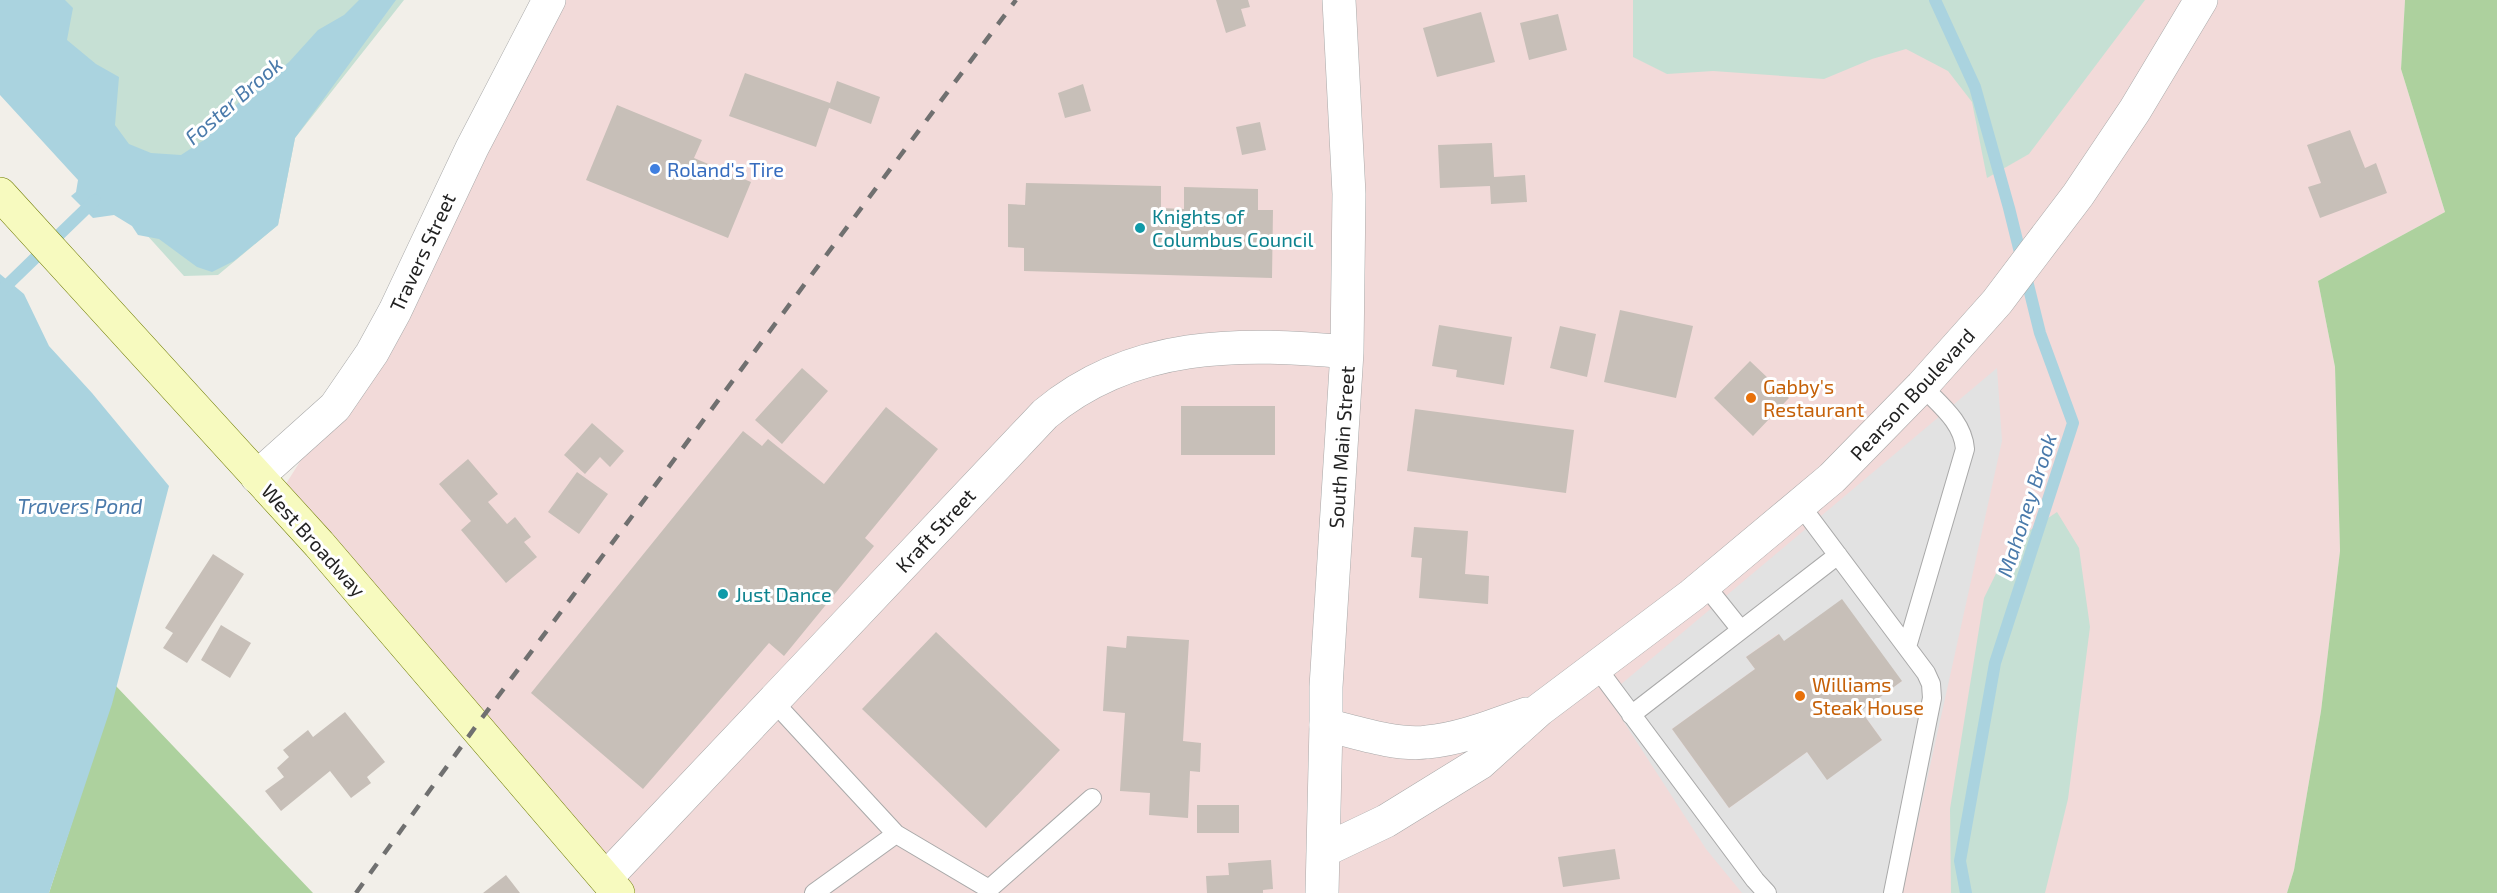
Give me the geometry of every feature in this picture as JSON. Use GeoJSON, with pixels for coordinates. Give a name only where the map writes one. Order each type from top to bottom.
{"type":"FeatureCollection","features":[{"type":"Feature","properties":{"kind":"main road","name":"West Broadway"},"geometry":{"type":"LineString","coordinates":[[10,205],[320,544],[612,885]]}},
{"type":"Feature","properties":{"kind":"street","name":"Travers Street"},"geometry":{"type":"LineString","coordinates":[[258,477],[335,407],[372,353],[395,311],[472,148],[549,0]]}},
{"type":"Feature","properties":{"kind":"street","name":"South Main Street"},"geometry":{"type":"LineString","coordinates":[[1322,893],[1326,687],[1347,352],[1348,194],[1340,0]]}},
{"type":"Feature","properties":{"kind":"street","name":"Pearson Boulevard"},"geometry":{"type":"LineString","coordinates":[[1323,851],[1386,821],[1480,763],[1539,710],[1705,585],[1832,478],[1922,386],[1996,302],[2037,249],[2078,195],[2135,110],[2201,0]]}},
{"type":"Feature","properties":{"kind":"street","name":"Kraft Street"},"geometry":{"type":"LineString","coordinates":[[612,885],[773,701],[1045,414],[1069,394],[1106,375],[1137,363],[1195,350],[1282,346],[1347,352]]}},
{"type":"Feature","properties":{"kind":"street","name":"Pearson Boulevard"},"geometry":{"type":"LineString","coordinates":[[1326,724],[1376,738],[1425,743],[1458,736],[1539,710]]}},
{"type":"Feature","properties":{"kind":"lane"},"geometry":{"type":"LineString","coordinates":[[1906,647],[1965,449],[1964,436],[1959,425],[1922,386]]}},
{"type":"Feature","properties":{"kind":"lane"},"geometry":{"type":"LineString","coordinates":[[1801,506],[1926,673],[1931,684],[1932,698],[1893,893]]}},
{"type":"Feature","properties":{"kind":"lane"},"geometry":{"type":"LineString","coordinates":[[1631,715],[1838,555]]}},
{"type":"Feature","properties":{"kind":"lane"},"geometry":{"type":"LineString","coordinates":[[1705,585],[1741,630]]}},
{"type":"Feature","properties":{"kind":"lane"},"geometry":{"type":"LineString","coordinates":[[1596,668],[1767,893]]}},
{"type":"Feature","properties":{"kind":"lane"},"geometry":{"type":"LineString","coordinates":[[773,701],[896,834],[989,890],[1092,798]]}},
{"type":"Feature","properties":{"kind":"lane"},"geometry":{"type":"LineString","coordinates":[[814,893],[896,834]]}},
{"type":"Feature","properties":{"kind":"shaded area"},"geometry":{"type":"Polygon","coordinates":[[[549,0],[2405,0],[2401,69],[2445,212],[2318,281],[2335,367],[2340,551],[2321,711],[2294,870],[2287,893],[611,893],[277,498],[395,311],[549,0]]]}},
{"type":"Feature","properties":{"kind":"shaded area"},"geometry":{"type":"Polygon","coordinates":[[[1997,368],[2002,441],[1902,893],[1742,893],[1706,849],[1607,696],[1997,368]],[[1778,634],[1746,657],[1755,669],[1672,729],[1729,808],[1807,752],[1827,779],[1882,740],[1861,711],[1902,681],[1784,641],[1778,634]]]}},
{"type":"Feature","properties":{"kind":"green space"},"geometry":{"type":"Polygon","coordinates":[[[0,0],[404,0],[295,138],[278,225],[218,275],[184,276],[0,73],[0,0]]]}},
{"type":"Feature","properties":{"kind":"green space"},"geometry":{"type":"Polygon","coordinates":[[[1633,0],[2145,0],[2029,154],[1987,178],[1972,102],[1948,71],[1906,49],[1872,59],[1824,79],[1713,71],[1667,74],[1633,57],[1633,0]]]}},
{"type":"Feature","properties":{"kind":"green space"},"geometry":{"type":"Polygon","coordinates":[[[2405,0],[2497,0],[2497,893],[2287,893],[2294,870],[2321,711],[2340,551],[2335,367],[2318,281],[2445,212],[2401,69],[2405,0]]]}},
{"type":"Feature","properties":{"kind":"green space"},"geometry":{"type":"Polygon","coordinates":[[[2057,512],[2079,548],[2090,627],[2068,799],[2045,893],[1951,893],[1950,809],[1984,598],[2011,543],[2057,512]]]}},
{"type":"Feature","properties":{"kind":"green space"},"geometry":{"type":"Polygon","coordinates":[[[116,686],[313,893],[49,893],[116,686]]]}},
{"type":"Feature","properties":{"kind":"water"},"geometry":{"type":"Polygon","coordinates":[[[0,0],[65,0],[73,8],[67,40],[96,64],[119,77],[115,125],[129,144],[151,153],[181,155],[204,140],[238,103],[289,62],[318,30],[344,15],[359,0],[396,0],[295,138],[278,225],[234,261],[212,272],[197,267],[159,239],[138,235],[132,226],[114,215],[93,218],[71,196],[76,192],[78,180],[0,95],[0,0]]]}},
{"type":"Feature","properties":{"kind":"water","name":"Travers Pond"},"geometry":{"type":"Polygon","coordinates":[[[0,274],[24,294],[49,346],[92,393],[169,486],[112,704],[49,893],[0,893],[0,274]]]}},
{"type":"Feature","properties":{"kind":"building"},"geometry":{"type":"Polygon","coordinates":[[[1216,0],[1248,0],[1250,7],[1241,9],[1246,26],[1226,33],[1216,0]]]}},
{"type":"Feature","properties":{"kind":"building"},"geometry":{"type":"Polygon","coordinates":[[[1481,12],[1495,62],[1437,77],[1423,28],[1481,12]]]}},
{"type":"Feature","properties":{"kind":"building"},"geometry":{"type":"Polygon","coordinates":[[[1558,14],[1567,50],[1529,60],[1520,23],[1558,14]]]}},
{"type":"Feature","properties":{"kind":"building"},"geometry":{"type":"Polygon","coordinates":[[[745,73],[830,103],[837,81],[880,97],[871,124],[829,108],[816,147],[729,116],[745,73]]]}},
{"type":"Feature","properties":{"kind":"building"},"geometry":{"type":"Polygon","coordinates":[[[1083,84],[1091,111],[1065,118],[1058,93],[1083,84]]]}},
{"type":"Feature","properties":{"kind":"building","name":"Roland's Tire"},"geometry":{"type":"Polygon","coordinates":[[[617,105],[702,140],[694,158],[751,182],[728,238],[586,180],[617,105]]]}},
{"type":"Feature","properties":{"kind":"building"},"geometry":{"type":"Polygon","coordinates":[[[1260,122],[1266,150],[1242,155],[1236,127],[1260,122]]]}},
{"type":"Feature","properties":{"kind":"building"},"geometry":{"type":"Polygon","coordinates":[[[2350,130],[2365,168],[2376,163],[2387,193],[2320,218],[2308,187],[2321,183],[2307,145],[2350,130]]]}},
{"type":"Feature","properties":{"kind":"building"},"geometry":{"type":"Polygon","coordinates":[[[1492,143],[1494,177],[1525,175],[1527,202],[1491,204],[1490,186],[1440,188],[1438,145],[1492,143]]]}},
{"type":"Feature","properties":{"kind":"building","name":"Knights of Columbus Council"},"geometry":{"type":"Polygon","coordinates":[[[1026,183],[1161,186],[1161,208],[1184,209],[1184,187],[1258,189],[1258,210],[1273,210],[1272,278],[1024,271],[1024,248],[1008,247],[1008,204],[1025,205],[1026,183]]]}},
{"type":"Feature","properties":{"kind":"building"},"geometry":{"type":"Polygon","coordinates":[[[1620,310],[1693,326],[1676,398],[1604,382],[1620,310]]]}},
{"type":"Feature","properties":{"kind":"building"},"geometry":{"type":"Polygon","coordinates":[[[1439,325],[1512,337],[1504,385],[1456,377],[1457,370],[1432,366],[1439,325]]]}},
{"type":"Feature","properties":{"kind":"building"},"geometry":{"type":"Polygon","coordinates":[[[1560,326],[1596,334],[1587,377],[1550,368],[1560,326]]]}},
{"type":"Feature","properties":{"kind":"building","name":"Gabby's Restaurant"},"geometry":{"type":"Polygon","coordinates":[[[1750,361],[1789,398],[1753,436],[1714,398],[1750,361]]]}},
{"type":"Feature","properties":{"kind":"building"},"geometry":{"type":"Polygon","coordinates":[[[802,368],[828,391],[782,444],[755,420],[802,368]]]}},
{"type":"Feature","properties":{"kind":"building"},"geometry":{"type":"Polygon","coordinates":[[[1181,406],[1275,406],[1275,455],[1181,455],[1181,406]]]}},
{"type":"Feature","properties":{"kind":"building","name":"Just Dance"},"geometry":{"type":"Polygon","coordinates":[[[886,407],[938,449],[865,538],[874,546],[784,656],[769,643],[643,789],[531,693],[743,431],[762,446],[768,439],[824,484],[886,407]]]}},
{"type":"Feature","properties":{"kind":"building"},"geometry":{"type":"Polygon","coordinates":[[[1415,409],[1574,430],[1566,493],[1407,471],[1415,409]]]}},
{"type":"Feature","properties":{"kind":"building"},"geometry":{"type":"Polygon","coordinates":[[[592,423],[624,451],[610,467],[600,457],[585,474],[564,455],[592,423]]]}},
{"type":"Feature","properties":{"kind":"building"},"geometry":{"type":"Polygon","coordinates":[[[468,459],[498,494],[488,502],[507,524],[515,517],[531,537],[524,542],[537,557],[506,583],[461,530],[471,521],[439,484],[468,459]]]}},
{"type":"Feature","properties":{"kind":"building"},"geometry":{"type":"Polygon","coordinates":[[[577,472],[608,494],[579,534],[548,512],[577,472]]]}},
{"type":"Feature","properties":{"kind":"building"},"geometry":{"type":"Polygon","coordinates":[[[1414,527],[1468,531],[1465,574],[1489,576],[1488,604],[1419,598],[1422,558],[1411,557],[1414,527]]]}},
{"type":"Feature","properties":{"kind":"building"},"geometry":{"type":"Polygon","coordinates":[[[213,554],[244,574],[187,663],[163,648],[173,633],[165,628],[213,554]]]}},
{"type":"Feature","properties":{"kind":"building","name":"Williams Steak House"},"geometry":{"type":"Polygon","coordinates":[[[1842,599],[1902,681],[1861,711],[1882,740],[1827,780],[1807,752],[1729,808],[1672,729],[1755,669],[1746,657],[1779,634],[1784,641],[1842,599]]]}},
{"type":"Feature","properties":{"kind":"building"},"geometry":{"type":"Polygon","coordinates":[[[221,625],[251,643],[230,678],[201,660],[221,625]]]}},
{"type":"Feature","properties":{"kind":"building"},"geometry":{"type":"Polygon","coordinates":[[[936,632],[1060,750],[986,828],[862,709],[936,632]]]}},
{"type":"Feature","properties":{"kind":"building"},"geometry":{"type":"Polygon","coordinates":[[[1127,636],[1189,640],[1183,741],[1201,743],[1200,772],[1190,771],[1188,818],[1149,815],[1150,793],[1120,791],[1125,713],[1103,711],[1107,646],[1126,648],[1127,636]]]}},
{"type":"Feature","properties":{"kind":"building"},"geometry":{"type":"Polygon","coordinates":[[[345,712],[385,762],[367,777],[371,783],[351,798],[330,771],[281,811],[265,791],[284,777],[277,768],[289,757],[283,750],[308,730],[313,737],[345,712]]]}},
{"type":"Feature","properties":{"kind":"building"},"geometry":{"type":"Polygon","coordinates":[[[1197,805],[1239,805],[1239,833],[1197,833],[1197,805]]]}},
{"type":"Feature","properties":{"kind":"building"},"geometry":{"type":"Polygon","coordinates":[[[1615,849],[1620,879],[1563,887],[1558,857],[1615,849]]]}},
{"type":"Feature","properties":{"kind":"building"},"geometry":{"type":"Polygon","coordinates":[[[1271,860],[1273,889],[1263,890],[1263,893],[1207,893],[1206,876],[1229,875],[1228,863],[1271,860]]]}},
{"type":"Feature","properties":{"kind":"building"},"geometry":{"type":"Polygon","coordinates":[[[506,875],[520,893],[483,893],[506,875]]]}},
{"type":"Feature","properties":{"kind":"waterway","name":"Mahoney Brook"},"geometry":{"type":"LineString","coordinates":[[1935,0],[1975,87],[2009,208],[2040,333],[2073,423],[1995,663],[1960,861],[1966,893]]}},
{"type":"Feature","properties":{"kind":"waterway","name":"Foster Brook"},"geometry":{"type":"LineString","coordinates":[[0,292],[95,200]]}},
{"type":"Feature","properties":{"kind":"railway"},"geometry":{"type":"LineString","coordinates":[[356,893],[476,726],[1016,0]]}},
{"type":"Feature","properties":{"kind":"place","name":"Roland's Tire"},"geometry":{"type":"Point","coordinates":[655,169]}},
{"type":"Feature","properties":{"kind":"place","name":"Knights of Columbus Council"},"geometry":{"type":"Point","coordinates":[1140,228]}},
{"type":"Feature","properties":{"kind":"place","name":"Gabby's Restaurant"},"geometry":{"type":"Point","coordinates":[1751,398]}},
{"type":"Feature","properties":{"kind":"place","name":"Just Dance"},"geometry":{"type":"Point","coordinates":[723,594]}},
{"type":"Feature","properties":{"kind":"place","name":"Williams Steak House"},"geometry":{"type":"Point","coordinates":[1800,696]}}]}
